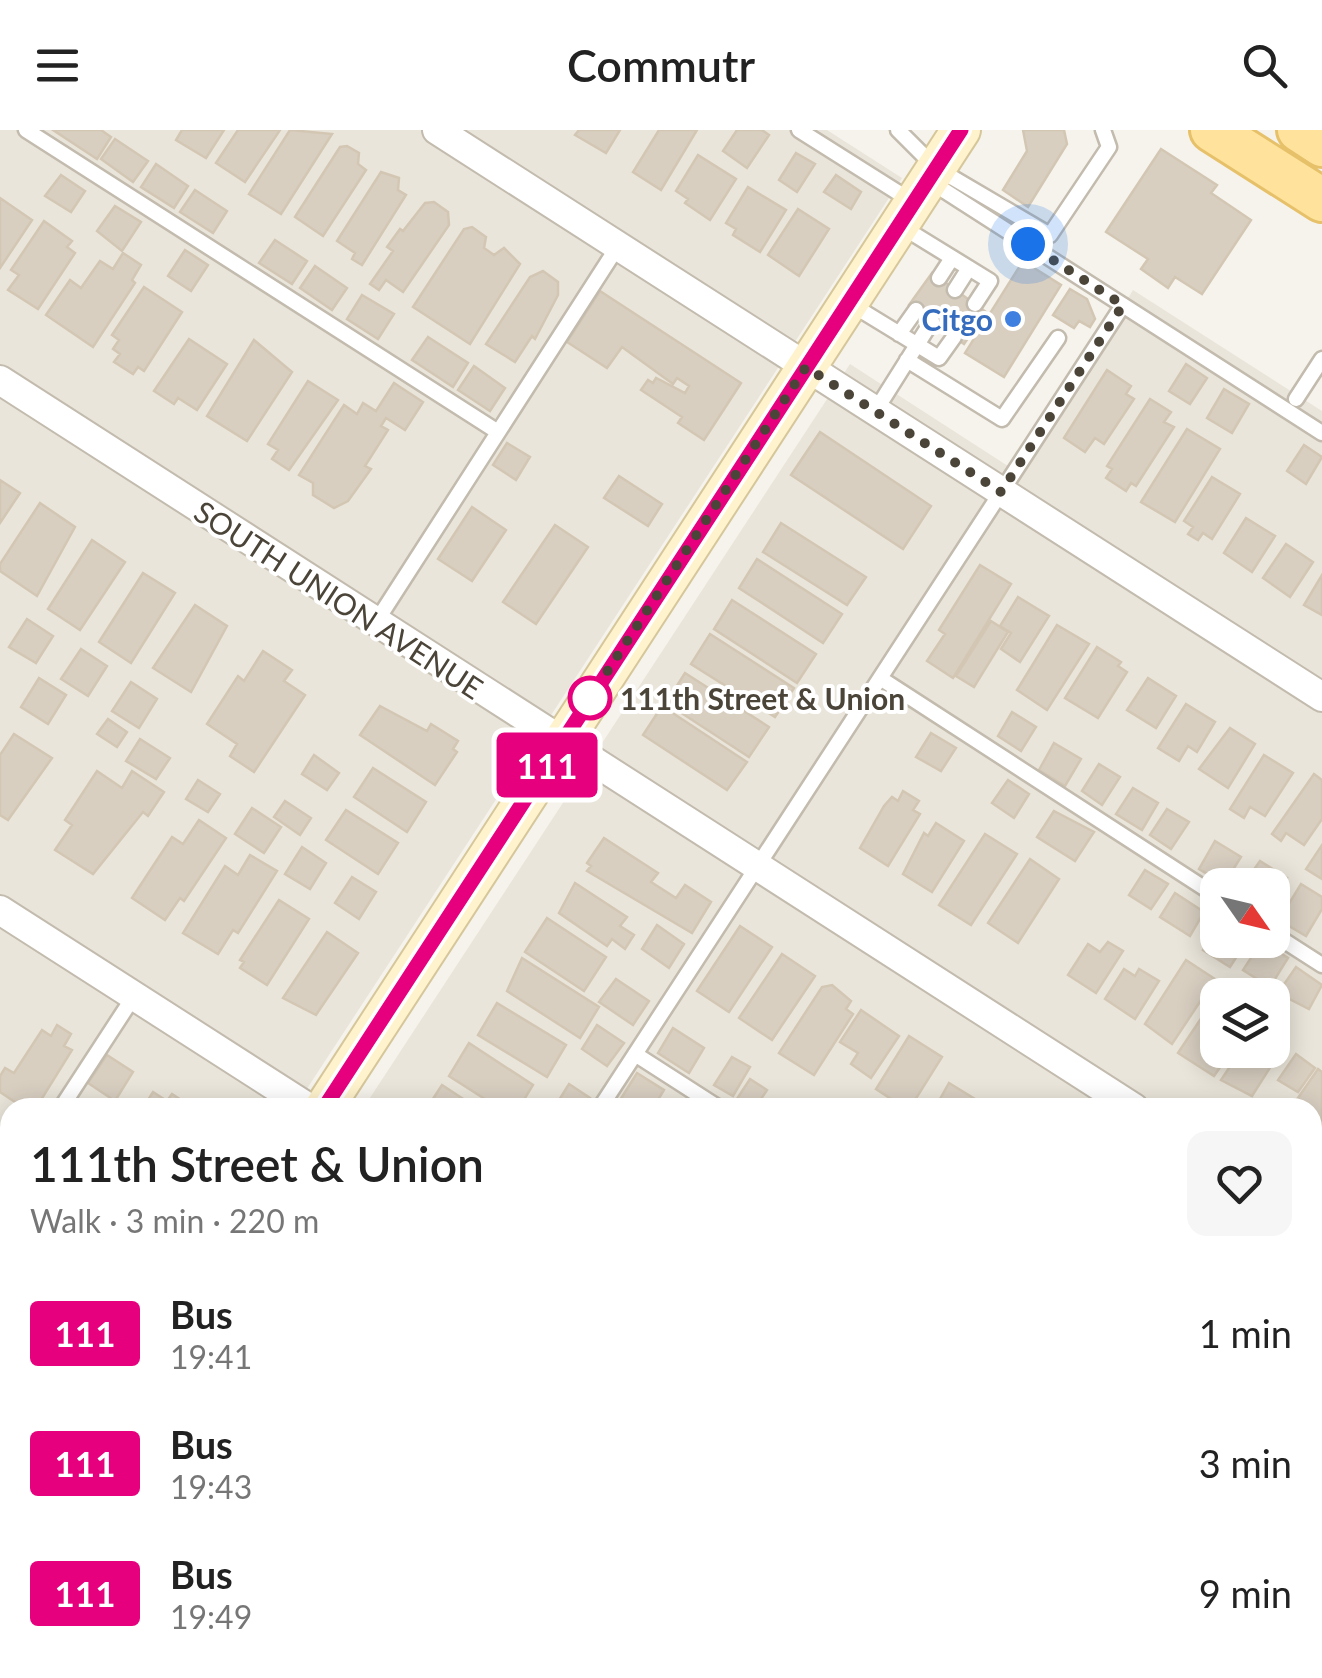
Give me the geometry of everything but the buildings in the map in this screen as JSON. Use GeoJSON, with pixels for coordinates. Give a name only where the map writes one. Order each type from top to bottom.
{"type":"FeatureCollection","features":[{"type":"Feature","properties":{"kind":"main road"},"geometry":{"type":"LineString","coordinates":[[331,1098],[961,130]]}},
{"type":"Feature","properties":{"kind":"main road"},"geometry":{"type":"LineString","coordinates":[[1212,130],[1322,200]]}},
{"type":"Feature","properties":{"kind":"street"},"geometry":{"type":"LineString","coordinates":[[437,130],[1322,697]]}},
{"type":"Feature","properties":{"kind":"street","name":"SOUTH UNION AVENUE"},"geometry":{"type":"LineString","coordinates":[[0,380],[1118,1098]]}},
{"type":"Feature","properties":{"kind":"street"},"geometry":{"type":"LineString","coordinates":[[0,910],[293,1098]]}},
{"type":"Feature","properties":{"kind":"lane"},"geometry":{"type":"LineString","coordinates":[[26,130],[498,432]]}},
{"type":"Feature","properties":{"kind":"lane"},"geometry":{"type":"LineString","coordinates":[[800,130],[1123,305],[1322,433]]}},
{"type":"Feature","properties":{"kind":"lane"},"geometry":{"type":"LineString","coordinates":[[898,130],[919,194],[952,258],[990,281],[975,304]]}},
{"type":"Feature","properties":{"kind":"lane"},"geometry":{"type":"LineString","coordinates":[[919,194],[1050,235],[1109,146],[1104,130]]}},
{"type":"Feature","properties":{"kind":"lane"},"geometry":{"type":"LineString","coordinates":[[376,622],[618,246]]}},
{"type":"Feature","properties":{"kind":"lane"},"geometry":{"type":"LineString","coordinates":[[939,278],[952,258]]}},
{"type":"Feature","properties":{"kind":"lane"},"geometry":{"type":"LineString","coordinates":[[955,290],[969,268]]}},
{"type":"Feature","properties":{"kind":"lane"},"geometry":{"type":"LineString","coordinates":[[848,303],[939,358],[954,336]]}},
{"type":"Feature","properties":{"kind":"lane"},"geometry":{"type":"LineString","coordinates":[[606,1098],[1123,305]]}},
{"type":"Feature","properties":{"kind":"lane"},"geometry":{"type":"LineString","coordinates":[[899,334],[916,310]]}},
{"type":"Feature","properties":{"kind":"lane"},"geometry":{"type":"LineString","coordinates":[[876,410],[932,322]]}},
{"type":"Feature","properties":{"kind":"lane"},"geometry":{"type":"LineString","coordinates":[[907,360],[1002,418],[1058,338]]}},
{"type":"Feature","properties":{"kind":"lane"},"geometry":{"type":"LineString","coordinates":[[1296,399],[1322,359]]}},
{"type":"Feature","properties":{"kind":"lane"},"geometry":{"type":"LineString","coordinates":[[880,678],[1200,885]]}},
{"type":"Feature","properties":{"kind":"lane"},"geometry":{"type":"LineString","coordinates":[[1290,944],[1322,965]]}},
{"type":"Feature","properties":{"kind":"lane"},"geometry":{"type":"LineString","coordinates":[[68,1098],[134,996]]}},
{"type":"Feature","properties":{"kind":"lane"},"geometry":{"type":"LineString","coordinates":[[635,1054],[703,1098]]}},
{"type":"Feature","properties":{"kind":"shaded area"},"geometry":{"type":"Polygon","coordinates":[[[0,130],[827,130],[902,178],[301,1098],[0,1098],[0,130]]]}},
{"type":"Feature","properties":{"kind":"shaded area"},"geometry":{"type":"Polygon","coordinates":[[[1133,290],[1322,411],[1322,1098],[370,1098],[850,364],[1022,475],[1133,290]]]}},
{"type":"Feature","properties":{"kind":"bus line","name":"111"},"geometry":{"type":"LineString","coordinates":[[331,1098],[961,130]]}},
{"type":"Feature","properties":{"kind":"place","name":"Citgo"},"geometry":{"type":"Point","coordinates":[1013,319]}},
{"type":"Feature","properties":{"kind":"place","name":"111th Street & Union"},"geometry":{"type":"Point","coordinates":[590,698]}},
{"type":"Feature","properties":{"kind":"route"},"geometry":{"type":"LineString","coordinates":[[590,698],[584,707],[806,367],[1001,492],[1123,305],[1028,244]]}}]}
